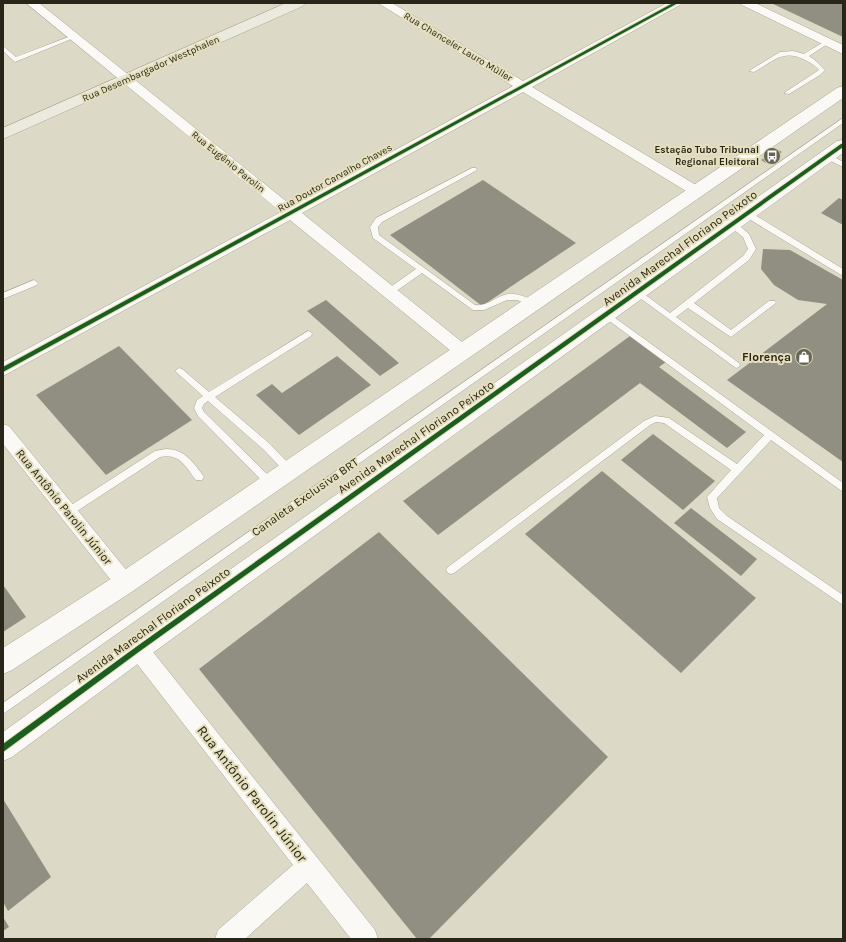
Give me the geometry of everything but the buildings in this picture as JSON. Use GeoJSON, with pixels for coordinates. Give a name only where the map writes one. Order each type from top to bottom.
{"type":"FeatureCollection","features":[{"type":"Feature","properties":{"kind":"main road","name":"Rua Desembargador Westphalen"},"geometry":{"type":"LineString","coordinates":[[3,134],[298,3]]}},
{"type":"Feature","properties":{"kind":"street","name":"Rua Eugênio Parolin"},"geometry":{"type":"LineString","coordinates":[[32,3],[462,351]]}},
{"type":"Feature","properties":{"kind":"street","name":"Rua Chanceler Lauro Müller"},"geometry":{"type":"LineString","coordinates":[[384,3],[696,191]]}},
{"type":"Feature","properties":{"kind":"street","name":"Rua Doutor Carvalho Chaves"},"geometry":{"type":"LineString","coordinates":[[3,370],[676,3]]}},
{"type":"Feature","properties":{"kind":"street"},"geometry":{"type":"LineString","coordinates":[[746,3],[843,50]]}},
{"type":"Feature","properties":{"kind":"street"},"geometry":{"type":"LineString","coordinates":[[3,662],[125,583],[843,91]]}},
{"type":"Feature","properties":{"kind":"street","name":"Avenida Marechal Floriano Peixoto"},"geometry":{"type":"LineString","coordinates":[[3,748],[138,649],[843,145]]}},
{"type":"Feature","properties":{"kind":"street","name":"Rua Antônio Parolin Júnior"},"geometry":{"type":"LineString","coordinates":[[3,431],[125,583]]}},
{"type":"Feature","properties":{"kind":"street","name":"Rua Antônio Parolin Júnior"},"geometry":{"type":"LineString","coordinates":[[138,649],[366,939]]}},
{"type":"Feature","properties":{"kind":"street"},"geometry":{"type":"LineString","coordinates":[[227,939],[308,866]]}},
{"type":"Feature","properties":{"kind":"lane"},"geometry":{"type":"LineString","coordinates":[[3,48],[15,60],[73,37]]}},
{"type":"Feature","properties":{"kind":"lane"},"geometry":{"type":"LineString","coordinates":[[804,56],[828,42]]}},
{"type":"Feature","properties":{"kind":"lane"},"geometry":{"type":"LineString","coordinates":[[752,71],[782,53],[793,52],[804,56],[818,65],[822,70],[787,93]]}},
{"type":"Feature","properties":{"kind":"lane","name":"Canaleta Exclusiva BRT"},"geometry":{"type":"LineString","coordinates":[[3,709],[843,120]]}},
{"type":"Feature","properties":{"kind":"lane"},"geometry":{"type":"LineString","coordinates":[[827,156],[843,165]]}},
{"type":"Feature","properties":{"kind":"lane"},"geometry":{"type":"LineString","coordinates":[[474,170],[379,220],[374,227],[376,236],[473,307],[480,309],[488,307],[499,300],[512,297],[533,303]]}},
{"type":"Feature","properties":{"kind":"lane"},"geometry":{"type":"LineString","coordinates":[[740,219],[843,272]]}},
{"type":"Feature","properties":{"kind":"lane"},"geometry":{"type":"LineString","coordinates":[[671,317],[746,258],[752,248],[740,219]]}},
{"type":"Feature","properties":{"kind":"lane"},"geometry":{"type":"LineString","coordinates":[[389,292],[421,270]]}},
{"type":"Feature","properties":{"kind":"lane"},"geometry":{"type":"LineString","coordinates":[[3,296],[34,283]]}},
{"type":"Feature","properties":{"kind":"lane"},"geometry":{"type":"LineString","coordinates":[[637,293],[736,365]]}},
{"type":"Feature","properties":{"kind":"lane"},"geometry":{"type":"LineString","coordinates":[[689,304],[730,334],[772,303]]}},
{"type":"Feature","properties":{"kind":"lane"},"geometry":{"type":"LineString","coordinates":[[606,315],[843,488]]}},
{"type":"Feature","properties":{"kind":"lane"},"geometry":{"type":"LineString","coordinates":[[270,483],[201,414],[198,408],[200,402],[308,334]]}},
{"type":"Feature","properties":{"kind":"lane"},"geometry":{"type":"LineString","coordinates":[[179,371],[210,396],[266,446],[289,470]]}},
{"type":"Feature","properties":{"kind":"lane"},"geometry":{"type":"LineString","coordinates":[[451,570],[647,423],[655,419],[666,420],[738,470]]}},
{"type":"Feature","properties":{"kind":"lane"},"geometry":{"type":"LineString","coordinates":[[770,435],[712,497],[713,505],[717,514],[843,601]]}},
{"type":"Feature","properties":{"kind":"lane"},"geometry":{"type":"LineString","coordinates":[[68,512],[158,454],[168,451],[181,455],[199,477]]}},
{"type":"Feature","properties":{"kind":"cycle path"},"geometry":{"type":"LineString","coordinates":[[3,370],[676,3]]}},
{"type":"Feature","properties":{"kind":"cycle path"},"geometry":{"type":"LineString","coordinates":[[3,748],[138,649],[843,145]]}},
{"type":"Feature","properties":{"kind":"place","name":"Estação Tubo Tribunal Regional Eleitoral"},"geometry":{"type":"Point","coordinates":[772,156]}},
{"type":"Feature","properties":{"kind":"place","name":"Florença"},"geometry":{"type":"Point","coordinates":[804,357]}}]}
